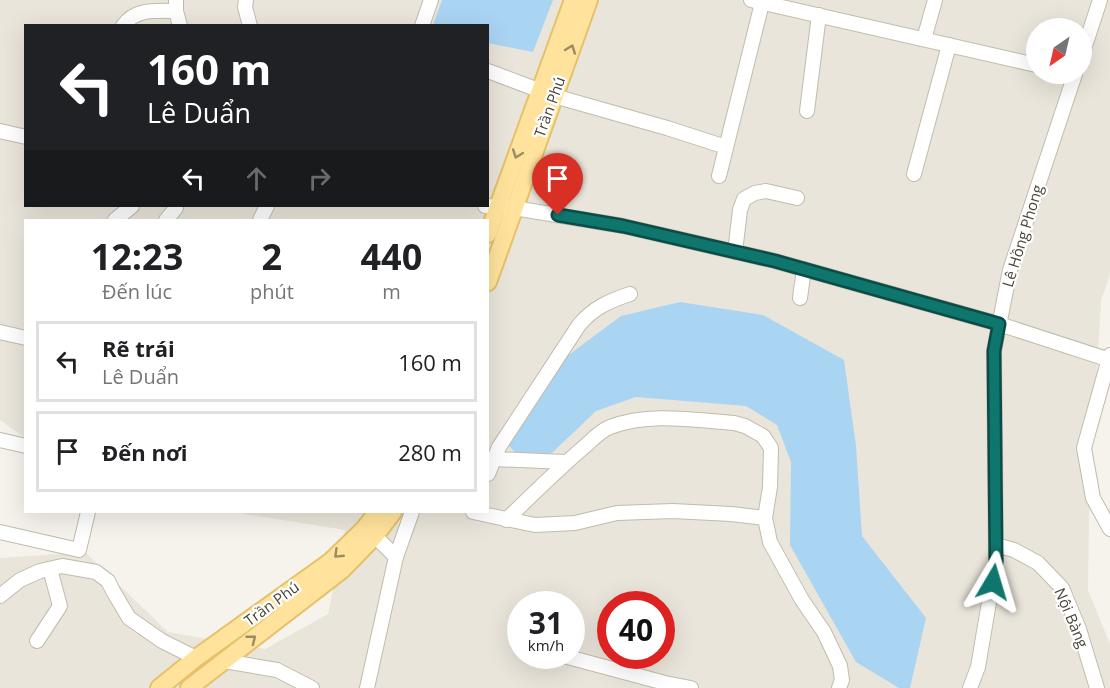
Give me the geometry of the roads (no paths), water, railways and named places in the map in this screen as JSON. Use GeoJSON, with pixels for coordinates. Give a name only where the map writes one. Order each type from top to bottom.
{"type":"FeatureCollection","features":[{"type":"Feature","properties":{"kind":"main road","name":"Trần Phú"},"geometry":{"type":"LineString","coordinates":[[547,93],[573,0]]}},
{"type":"Feature","properties":{"kind":"main road","name":"Trần Phú"},"geometry":{"type":"LineString","coordinates":[[489,232],[589,0]]}},
{"type":"Feature","properties":{"kind":"main road","name":"Trần Phú"},"geometry":{"type":"LineString","coordinates":[[489,275],[499,207]]}},
{"type":"Feature","properties":{"kind":"main road","name":"Trần Phú"},"geometry":{"type":"LineString","coordinates":[[189,688],[342,570],[369,533],[377,513]]}},
{"type":"Feature","properties":{"kind":"main road","name":"Trần Phú"},"geometry":{"type":"LineString","coordinates":[[159,688],[196,658],[369,533],[392,513]]}},
{"type":"Feature","properties":{"kind":"street"},"geometry":{"type":"LineString","coordinates":[[246,0],[245,7],[249,24]]}},
{"type":"Feature","properties":{"kind":"street"},"geometry":{"type":"LineString","coordinates":[[423,24],[431,0]]}},
{"type":"Feature","properties":{"kind":"street"},"geometry":{"type":"LineString","coordinates":[[924,39],[934,0]]}},
{"type":"Feature","properties":{"kind":"street"},"geometry":{"type":"LineString","coordinates":[[1092,24],[1100,0]]}},
{"type":"Feature","properties":{"kind":"street"},"geometry":{"type":"LineString","coordinates":[[719,176],[756,1],[1026,62]]}},
{"type":"Feature","properties":{"kind":"street"},"geometry":{"type":"LineString","coordinates":[[124,24],[129,17],[141,12],[176,5],[180,24]]}},
{"type":"Feature","properties":{"kind":"street"},"geometry":{"type":"LineString","coordinates":[[807,111],[819,15]]}},
{"type":"Feature","properties":{"kind":"street"},"geometry":{"type":"LineString","coordinates":[[914,174],[949,45]]}},
{"type":"Feature","properties":{"kind":"street"},"geometry":{"type":"LineString","coordinates":[[489,71],[547,93],[726,147]]}},
{"type":"Feature","properties":{"kind":"street","name":"Lê Hồng Phong"},"geometry":{"type":"LineString","coordinates":[[970,688],[978,668],[996,561],[994,351],[1010,270],[1072,84]]}},
{"type":"Feature","properties":{"kind":"street"},"geometry":{"type":"LineString","coordinates":[[0,131],[24,137]]}},
{"type":"Feature","properties":{"kind":"street"},"geometry":{"type":"LineString","coordinates":[[735,252],[740,210],[744,199],[755,192],[766,191],[797,198]]}},
{"type":"Feature","properties":{"kind":"street"},"geometry":{"type":"LineString","coordinates":[[116,219],[131,207]]}},
{"type":"Feature","properties":{"kind":"street"},"geometry":{"type":"LineString","coordinates":[[499,207],[623,226],[804,269],[1110,358],[1084,448],[1093,498],[1110,529]]}},
{"type":"Feature","properties":{"kind":"street"},"geometry":{"type":"LineString","coordinates":[[800,298],[804,269]]}},
{"type":"Feature","properties":{"kind":"street"},"geometry":{"type":"LineString","coordinates":[[489,471],[499,447],[584,318],[604,303],[630,294]]}},
{"type":"Feature","properties":{"kind":"street"},"geometry":{"type":"LineString","coordinates":[[0,332],[24,334]]}},
{"type":"Feature","properties":{"kind":"street"},"geometry":{"type":"LineString","coordinates":[[506,520],[566,462],[609,428],[634,421],[654,419],[734,423],[744,426],[763,436],[771,448],[770,487],[765,518],[770,542],[802,600],[824,632],[840,666],[842,680],[839,688]]}},
{"type":"Feature","properties":{"kind":"street"},"geometry":{"type":"LineString","coordinates":[[0,440],[24,446]]}},
{"type":"Feature","properties":{"kind":"street"},"geometry":{"type":"LineString","coordinates":[[493,459],[566,462]]}},
{"type":"Feature","properties":{"kind":"street"},"geometry":{"type":"LineString","coordinates":[[482,513],[535,525],[560,525],[617,513],[673,511],[765,518]]}},
{"type":"Feature","properties":{"kind":"street"},"geometry":{"type":"LineString","coordinates":[[0,532],[79,550],[88,513]]}},
{"type":"Feature","properties":{"kind":"street"},"geometry":{"type":"LineString","coordinates":[[367,688],[396,557],[412,513]]}},
{"type":"Feature","properties":{"kind":"street"},"geometry":{"type":"LineString","coordinates":[[369,533],[396,557]]}},
{"type":"Feature","properties":{"kind":"street","name":"Nội Bàng"},"geometry":{"type":"LineString","coordinates":[[996,544],[1014,550],[1038,563],[1062,588],[1079,629],[1097,688]]}},
{"type":"Feature","properties":{"kind":"street"},"geometry":{"type":"LineString","coordinates":[[0,596],[20,580],[62,566],[96,572],[108,581],[129,618],[162,641],[196,658]]}},
{"type":"Feature","properties":{"kind":"street"},"geometry":{"type":"LineString","coordinates":[[37,641],[60,606],[50,569]]}},
{"type":"Feature","properties":{"kind":"street"},"geometry":{"type":"LineString","coordinates":[[225,661],[277,670],[312,688]]}},
{"type":"Feature","properties":{"kind":"street"},"geometry":{"type":"LineString","coordinates":[[585,662],[691,688]]}},
{"type":"Feature","properties":{"kind":"water"},"geometry":{"type":"Polygon","coordinates":[[[442,0],[553,0],[533,52],[489,43],[489,24],[433,24],[442,0]]]}},
{"type":"Feature","properties":{"kind":"water"},"geometry":{"type":"Polygon","coordinates":[[[680,302],[763,315],[844,360],[856,446],[862,536],[926,618],[910,688],[899,688],[856,662],[790,545],[791,462],[777,425],[746,406],[636,397],[596,411],[553,452],[542,456],[516,454],[508,444],[566,357],[621,316],[680,302]]]}}]}
